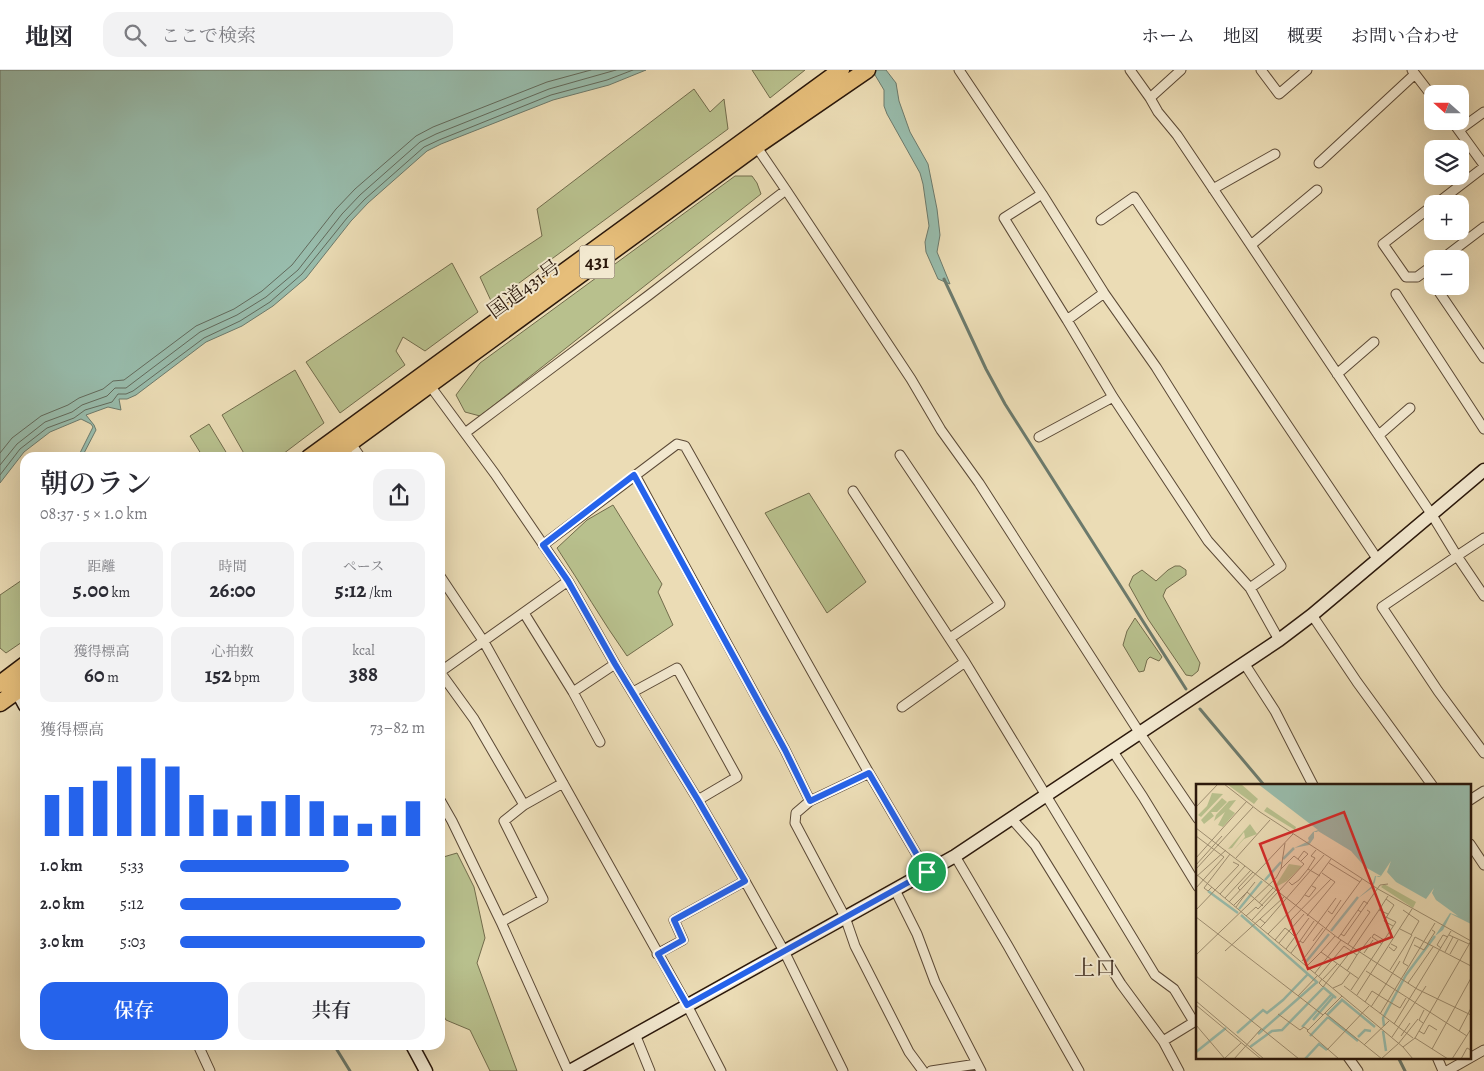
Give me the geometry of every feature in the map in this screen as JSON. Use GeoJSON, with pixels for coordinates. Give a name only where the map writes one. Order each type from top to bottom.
{"type":"FeatureCollection","features":[{"type":"Feature","properties":{"kind":"highway","name":"国道431号"},"geometry":{"type":"LineString","coordinates":[[337,452],[426,379],[841,70]]}},
{"type":"Feature","properties":{"kind":"highway","name":"国道431号"},"geometry":{"type":"LineString","coordinates":[[317,452],[426,379],[867,70]]}},
{"type":"Feature","properties":{"kind":"highway"},"geometry":{"type":"LineString","coordinates":[[0,703],[20,673]]}},
{"type":"Feature","properties":{"kind":"street"},"geometry":{"type":"LineString","coordinates":[[959,70],[1042,194],[1104,293],[1156,367],[1281,566],[1250,588]]}},
{"type":"Feature","properties":{"kind":"street"},"geometry":{"type":"LineString","coordinates":[[1130,70],[1158,112],[1177,135],[1379,435],[1484,596]]}},
{"type":"Feature","properties":{"kind":"street"},"geometry":{"type":"LineString","coordinates":[[1150,98],[1181,70]]}},
{"type":"Feature","properties":{"kind":"street"},"geometry":{"type":"LineString","coordinates":[[1261,70],[1279,94],[1307,70]]}},
{"type":"Feature","properties":{"kind":"street"},"geometry":{"type":"LineString","coordinates":[[1319,163],[1413,72],[1424,86]]}},
{"type":"Feature","properties":{"kind":"street"},"geometry":{"type":"LineString","coordinates":[[1469,123],[1484,112]]}},
{"type":"Feature","properties":{"kind":"street"},"geometry":{"type":"LineString","coordinates":[[1447,195],[1484,166],[1459,130]]}},
{"type":"Feature","properties":{"kind":"street"},"geometry":{"type":"LineString","coordinates":[[756,146],[911,379],[941,430],[984,491],[1139,732],[1196,816]]}},
{"type":"Feature","properties":{"kind":"street"},"geometry":{"type":"LineString","coordinates":[[1213,189],[1275,154]]}},
{"type":"Feature","properties":{"kind":"street"},"geometry":{"type":"LineString","coordinates":[[465,433],[786,190]]}},
{"type":"Feature","properties":{"kind":"street"},"geometry":{"type":"LineString","coordinates":[[1251,245],[1317,190]]}},
{"type":"Feature","properties":{"kind":"street"},"geometry":{"type":"LineString","coordinates":[[1042,194],[1004,218],[1113,396],[1208,541],[1250,588],[1279,640]]}},
{"type":"Feature","properties":{"kind":"street"},"geometry":{"type":"LineString","coordinates":[[1100,220],[1134,197],[1378,560]]}},
{"type":"Feature","properties":{"kind":"street"},"geometry":{"type":"LineString","coordinates":[[1424,212],[1383,244],[1406,277],[1417,277],[1424,272]]}},
{"type":"Feature","properties":{"kind":"street"},"geometry":{"type":"LineString","coordinates":[[1454,250],[1484,228]]}},
{"type":"Feature","properties":{"kind":"street"},"geometry":{"type":"LineString","coordinates":[[1067,320],[1104,293]]}},
{"type":"Feature","properties":{"kind":"street"},"geometry":{"type":"LineString","coordinates":[[1396,294],[1484,429]]}},
{"type":"Feature","properties":{"kind":"street"},"geometry":{"type":"LineString","coordinates":[[1441,295],[1484,358]]}},
{"type":"Feature","properties":{"kind":"street"},"geometry":{"type":"LineString","coordinates":[[1337,374],[1374,342]]}},
{"type":"Feature","properties":{"kind":"street"},"geometry":{"type":"LineString","coordinates":[[426,379],[495,474],[568,581],[615,664],[745,881],[784,951],[843,1071]]}},
{"type":"Feature","properties":{"kind":"street"},"geometry":{"type":"LineString","coordinates":[[1039,438],[1113,396]]}},
{"type":"Feature","properties":{"kind":"street"},"geometry":{"type":"LineString","coordinates":[[1379,435],[1410,408]]}},
{"type":"Feature","properties":{"kind":"street"},"geometry":{"type":"LineString","coordinates":[[350,442],[357,452]]}},
{"type":"Feature","properties":{"kind":"street"},"geometry":{"type":"LineString","coordinates":[[543,545],[677,444],[685,446],[869,773],[927,872]]}},
{"type":"Feature","properties":{"kind":"street"},"geometry":{"type":"LineString","coordinates":[[900,455],[1000,604],[950,638]]}},
{"type":"Feature","properties":{"kind":"street"},"geometry":{"type":"LineString","coordinates":[[445,809],[501,922],[569,1071],[955,856],[1279,640],[1312,615],[1484,470]]}},
{"type":"Feature","properties":{"kind":"street"},"geometry":{"type":"LineString","coordinates":[[634,475],[785,750],[810,801]]}},
{"type":"Feature","properties":{"kind":"street"},"geometry":{"type":"LineString","coordinates":[[853,491],[965,662],[1154,975],[1174,989],[1194,1022],[1163,1041]]}},
{"type":"Feature","properties":{"kind":"street"},"geometry":{"type":"LineString","coordinates":[[1484,538],[1382,606],[1438,691],[1484,753]]}},
{"type":"Feature","properties":{"kind":"street"},"geometry":{"type":"LineString","coordinates":[[445,669],[568,581]]}},
{"type":"Feature","properties":{"kind":"street"},"geometry":{"type":"LineString","coordinates":[[445,584],[484,642],[687,1005],[721,1071]]}},
{"type":"Feature","properties":{"kind":"street"},"geometry":{"type":"LineString","coordinates":[[524,613],[573,692],[600,742]]}},
{"type":"Feature","properties":{"kind":"street"},"geometry":{"type":"LineString","coordinates":[[1312,615],[1356,682],[1431,784]]}},
{"type":"Feature","properties":{"kind":"street"},"geometry":{"type":"LineString","coordinates":[[902,707],[965,662]]}},
{"type":"Feature","properties":{"kind":"street"},"geometry":{"type":"LineString","coordinates":[[1244,662],[1275,711],[1312,784]]}},
{"type":"Feature","properties":{"kind":"street"},"geometry":{"type":"LineString","coordinates":[[573,692],[615,664]]}},
{"type":"Feature","properties":{"kind":"street"},"geometry":{"type":"LineString","coordinates":[[633,692],[677,668],[737,777],[698,800]]}},
{"type":"Feature","properties":{"kind":"street"},"geometry":{"type":"LineString","coordinates":[[445,679],[474,719],[524,805]]}},
{"type":"Feature","properties":{"kind":"street"},"geometry":{"type":"LineString","coordinates":[[13,684],[20,697]]}},
{"type":"Feature","properties":{"kind":"street"},"geometry":{"type":"LineString","coordinates":[[1112,750],[1196,884]]}},
{"type":"Feature","properties":{"kind":"street"},"geometry":{"type":"LineString","coordinates":[[869,773],[810,801],[796,814],[795,824],[845,917],[855,946],[909,1052],[923,1071]]}},
{"type":"Feature","properties":{"kind":"street"},"geometry":{"type":"LineString","coordinates":[[501,922],[543,899],[504,821],[524,805],[562,783]]}},
{"type":"Feature","properties":{"kind":"street"},"geometry":{"type":"LineString","coordinates":[[1472,799],[1484,791]]}},
{"type":"Feature","properties":{"kind":"street"},"geometry":{"type":"LineString","coordinates":[[1012,818],[1035,845],[1121,984],[1163,1041],[1179,1071]]}},
{"type":"Feature","properties":{"kind":"street"},"geometry":{"type":"LineString","coordinates":[[1472,847],[1484,865]]}},
{"type":"Feature","properties":{"kind":"street"},"geometry":{"type":"LineString","coordinates":[[955,856],[1079,1071]]}},
{"type":"Feature","properties":{"kind":"street"},"geometry":{"type":"LineString","coordinates":[[658,954],[683,940],[674,920],[745,881]]}},
{"type":"Feature","properties":{"kind":"street"},"geometry":{"type":"LineString","coordinates":[[895,890],[917,934],[935,982],[979,1068],[931,1071]]}},
{"type":"Feature","properties":{"kind":"street"},"geometry":{"type":"LineString","coordinates":[[635,1034],[650,1071]]}},
{"type":"Feature","properties":{"kind":"street"},"geometry":{"type":"LineString","coordinates":[[200,1050],[210,1071]]}},
{"type":"Feature","properties":{"kind":"street"},"geometry":{"type":"LineString","coordinates":[[415,1050],[426,1071]]}},
{"type":"Feature","properties":{"kind":"street"},"geometry":{"type":"LineString","coordinates":[[1472,1056],[1484,1050]]}},
{"type":"Feature","properties":{"kind":"street"},"geometry":{"type":"LineString","coordinates":[[1349,1058],[1358,1071]]}},
{"type":"Feature","properties":{"kind":"street"},"geometry":{"type":"LineString","coordinates":[[1438,1058],[1445,1071],[1469,1058]]}},
{"type":"Feature","properties":{"kind":"green space"},"geometry":{"type":"Polygon","coordinates":[[[752,70],[805,70],[770,98],[752,70]]]}},
{"type":"Feature","properties":{"kind":"green space"},"geometry":{"type":"Polygon","coordinates":[[[694,89],[710,112],[724,99],[728,129],[492,303],[480,277],[542,236],[537,209],[694,89]]]}},
{"type":"Feature","properties":{"kind":"green space"},"geometry":{"type":"Polygon","coordinates":[[[735,176],[752,176],[761,194],[480,416],[465,412],[456,395],[480,363],[735,176]]]}},
{"type":"Feature","properties":{"kind":"green space"},"geometry":{"type":"Polygon","coordinates":[[[452,263],[478,312],[425,351],[403,337],[396,351],[405,365],[340,413],[306,362],[452,263]]]}},
{"type":"Feature","properties":{"kind":"green space"},"geometry":{"type":"Polygon","coordinates":[[[295,370],[324,423],[286,452],[243,452],[222,415],[295,370]]]}},
{"type":"Feature","properties":{"kind":"green space"},"geometry":{"type":"Polygon","coordinates":[[[209,424],[226,452],[200,452],[190,436],[209,424]]]}},
{"type":"Feature","properties":{"kind":"green space"},"geometry":{"type":"Polygon","coordinates":[[[809,493],[866,582],[827,613],[765,513],[809,493]]]}},
{"type":"Feature","properties":{"kind":"green space"},"geometry":{"type":"Polygon","coordinates":[[[613,505],[662,584],[658,592],[673,625],[627,656],[557,548],[587,520],[613,505]]]}},
{"type":"Feature","properties":{"kind":"green space"},"geometry":{"type":"Polygon","coordinates":[[[1175,566],[1180,566],[1186,570],[1186,575],[1166,589],[1163,596],[1200,663],[1198,671],[1192,676],[1186,675],[1148,619],[1129,585],[1133,576],[1142,570],[1156,581],[1175,566]]]}},
{"type":"Feature","properties":{"kind":"green space"},"geometry":{"type":"Polygon","coordinates":[[[20,581],[20,643],[6,653],[0,648],[0,595],[20,581]]]}},
{"type":"Feature","properties":{"kind":"green space"},"geometry":{"type":"Polygon","coordinates":[[[1135,618],[1162,657],[1159,661],[1150,657],[1147,660],[1144,671],[1139,672],[1123,645],[1127,631],[1135,618]]]}},
{"type":"Feature","properties":{"kind":"green space"},"geometry":{"type":"Polygon","coordinates":[[[457,853],[474,887],[485,938],[477,963],[517,1071],[490,1071],[470,1030],[445,1018],[445,857],[457,853]]]}},
{"type":"Feature","properties":{"kind":"water"},"geometry":{"type":"Polygon","coordinates":[[[0,70],[646,70],[609,85],[553,100],[427,151],[368,203],[351,221],[306,278],[273,306],[242,326],[206,342],[136,395],[127,399],[119,399],[121,410],[108,407],[86,415],[96,430],[85,452],[80,452],[93,427],[81,419],[50,432],[24,452],[20,452],[20,457],[0,483],[0,70]]]}},
{"type":"Feature","properties":{"kind":"water"},"geometry":{"type":"Polygon","coordinates":[[[872,70],[886,70],[896,83],[899,101],[910,132],[928,164],[940,235],[937,252],[950,284],[938,279],[926,252],[925,242],[929,226],[920,173],[887,114],[884,106],[884,90],[872,70]]]}},
{"type":"Feature","properties":{"kind":"waterway"},"geometry":{"type":"LineString","coordinates":[[944,279],[986,369],[1005,404],[1186,689]]}},
{"type":"Feature","properties":{"kind":"waterway"},"geometry":{"type":"LineString","coordinates":[[1200,709],[1263,784]]}},
{"type":"Feature","properties":{"kind":"waterway"},"geometry":{"type":"LineString","coordinates":[[337,1050],[350,1071]]}},
{"type":"Feature","properties":{"kind":"waterway"},"geometry":{"type":"LineString","coordinates":[[1398,1058],[1405,1071]]}},
{"type":"Feature","properties":{"kind":"district","name":"上口"},"geometry":{"type":"Point","coordinates":[1095,968]}},
{"type":"Feature","properties":{"kind":"route"},"geometry":{"type":"LineString","coordinates":[[634,475],[785,750],[810,801],[869,773],[927,872],[687,1005],[658,954],[683,940],[674,920],[745,881],[615,664],[568,581],[543,545],[634,475]]}}]}
